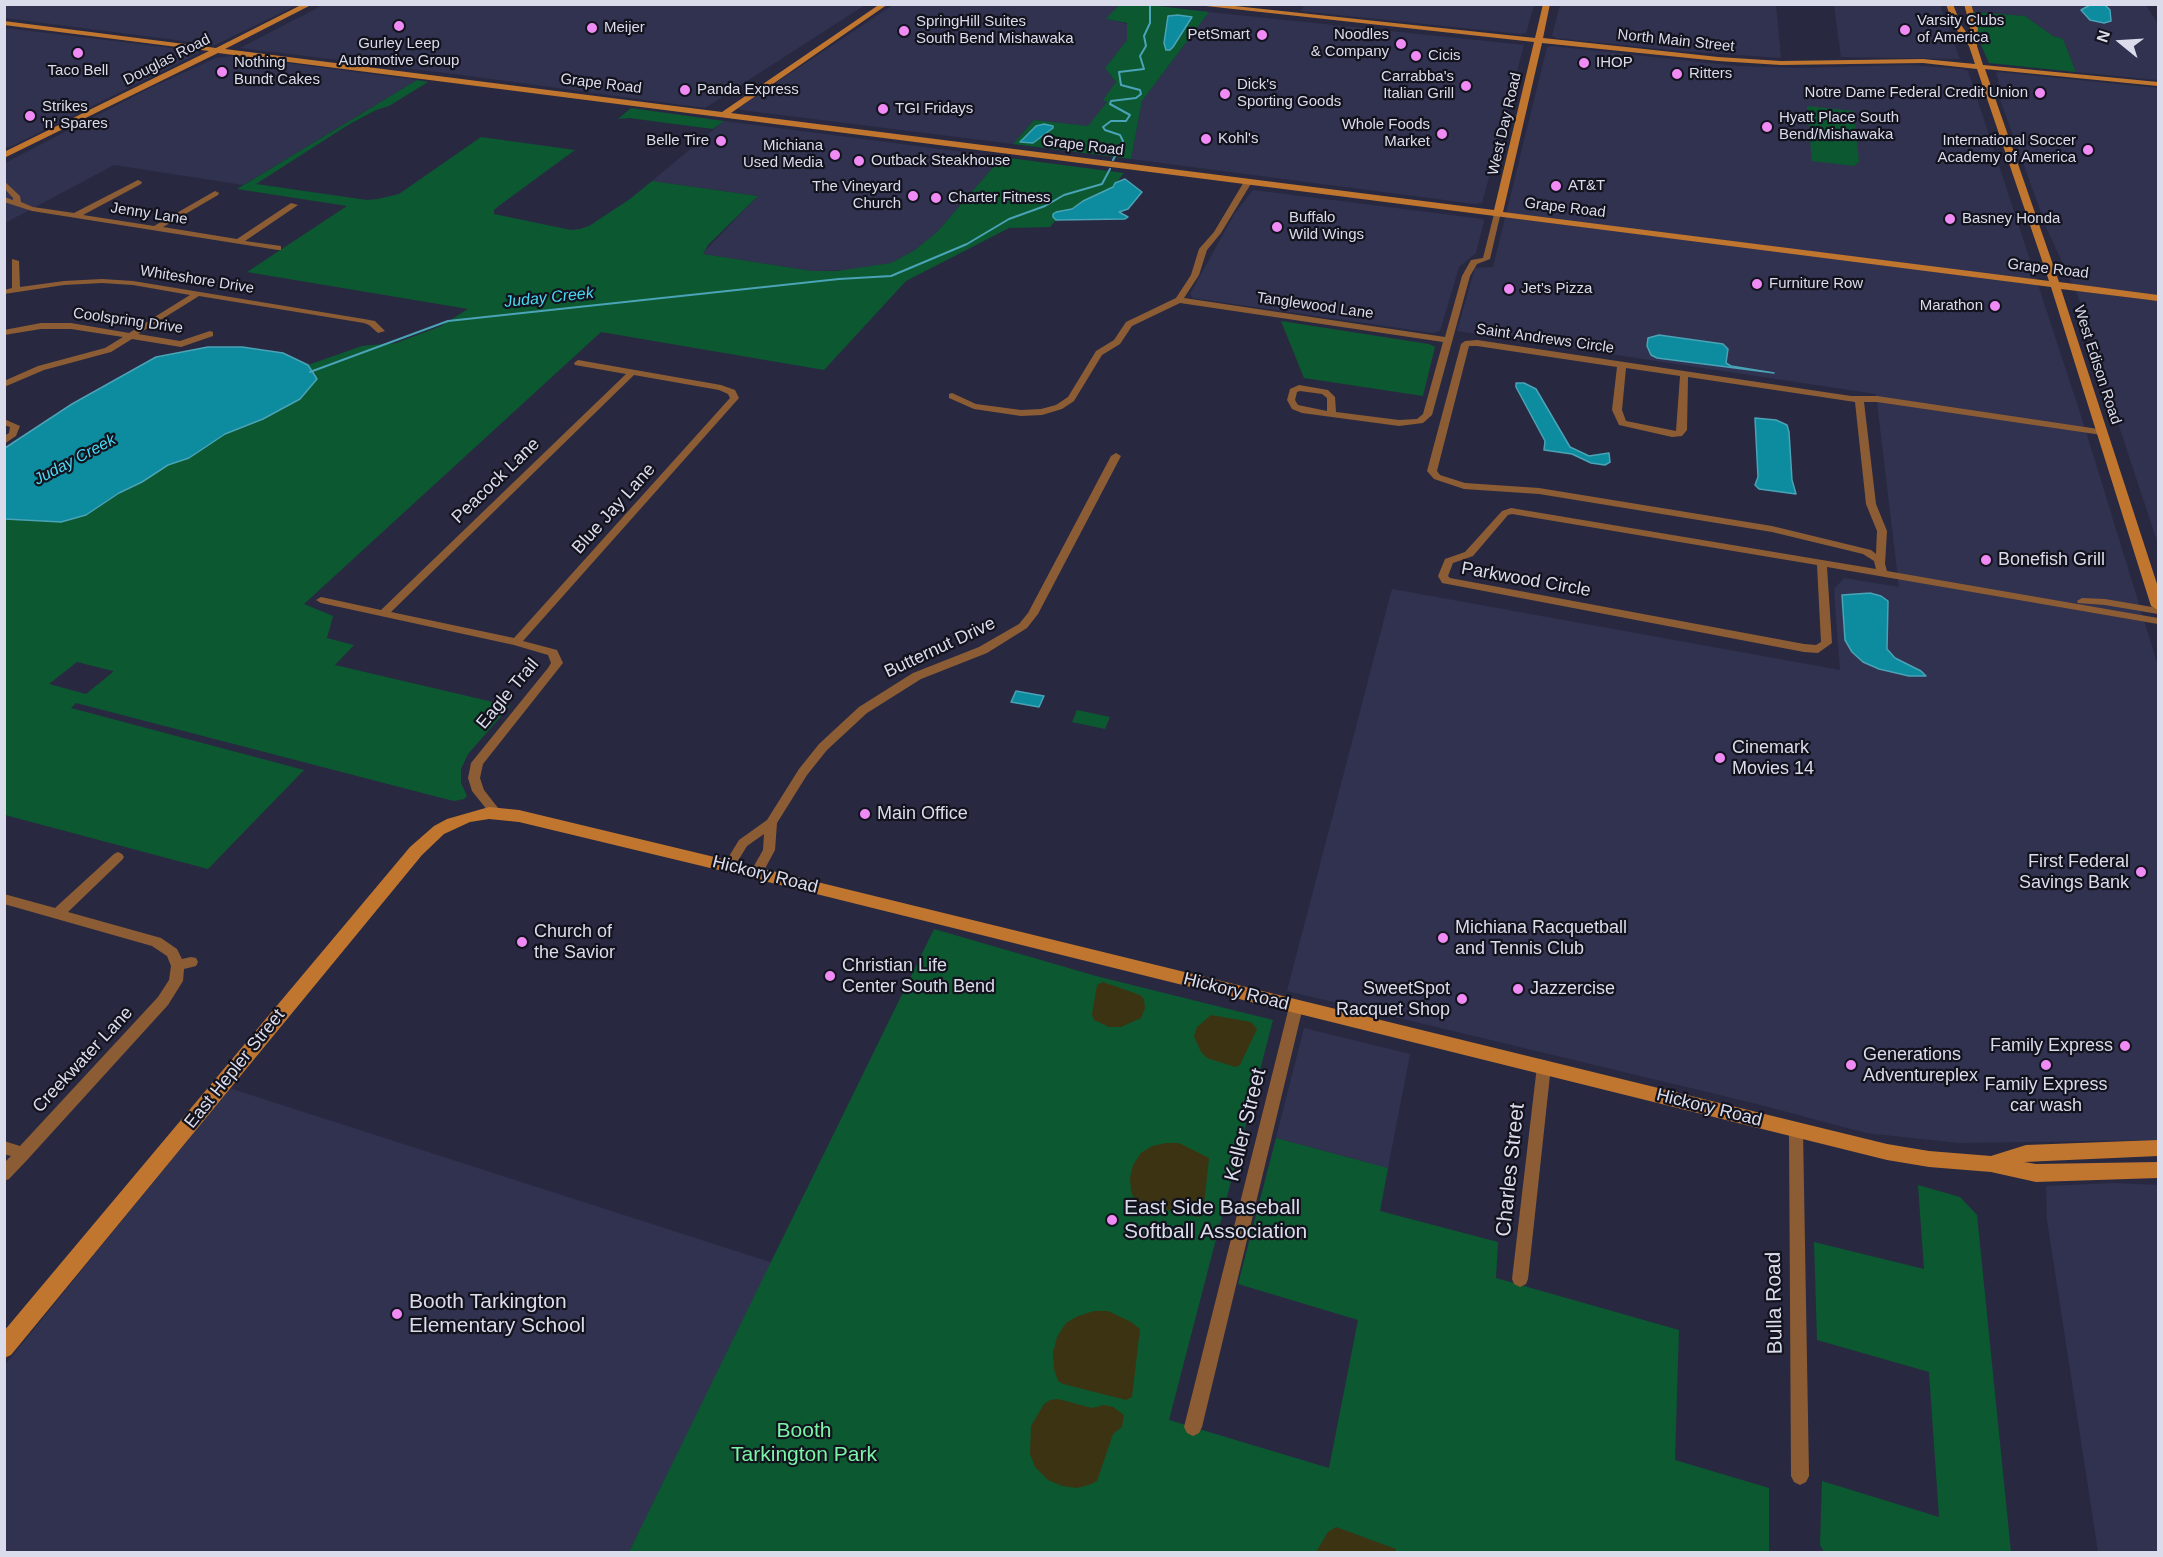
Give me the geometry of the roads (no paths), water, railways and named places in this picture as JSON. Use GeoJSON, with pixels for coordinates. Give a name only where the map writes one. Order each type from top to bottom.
{"type":"FeatureCollection","features":[{"type":"Feature","properties":{"kind":"main road","name":"Douglas Road"},"geometry":{"type":"LineString","coordinates":[[4,156],[310,4]]}},
{"type":"Feature","properties":{"kind":"main road"},"geometry":{"type":"LineString","coordinates":[[789,59],[870,4]]}},
{"type":"Feature","properties":{"kind":"main road"},"geometry":{"type":"LineString","coordinates":[[723,114],[885,4]]}},
{"type":"Feature","properties":{"kind":"main road","name":"North Main Street"},"geometry":{"type":"LineString","coordinates":[[1191,4],[1749,62],[1913,61],[2158,84]]}},
{"type":"Feature","properties":{"kind":"main road","name":"West Day Road"},"geometry":{"type":"LineString","coordinates":[[1498,214],[1547,4]]}},
{"type":"Feature","properties":{"kind":"main road"},"geometry":{"type":"LineString","coordinates":[[1949,4],[1962,35],[1973,46]]}},
{"type":"Feature","properties":{"kind":"main road"},"geometry":{"type":"LineString","coordinates":[[1967,4],[1974,26],[1973,46]]}},
{"type":"Feature","properties":{"kind":"main road","name":"Grape Road"},"geometry":{"type":"LineString","coordinates":[[4,22],[2158,298]]}},
{"type":"Feature","properties":{"kind":"main road","name":"West Edison Road"},"geometry":{"type":"LineString","coordinates":[[1973,46],[2055,285],[2158,608]]}},
{"type":"Feature","properties":{"kind":"main road"},"geometry":{"type":"LineString","coordinates":[[708,113],[719,105]]}},
{"type":"Feature","properties":{"kind":"main road","name":"Hickory Road"},"geometry":{"type":"LineString","coordinates":[[490,814],[519,816],[729,866],[1887,1152],[1929,1159],[1991,1164],[2036,1173],[2158,1170]]}},
{"type":"Feature","properties":{"kind":"main road","name":"East Hepler Street"},"geometry":{"type":"LineString","coordinates":[[4,1348],[416,851],[439,830],[452,823],[490,814]]}},
{"type":"Feature","properties":{"kind":"main road","name":"Hickory Road"},"geometry":{"type":"LineString","coordinates":[[1991,1164],[2026,1153],[2158,1148]]}},
{"type":"Feature","properties":{"kind":"street"},"geometry":{"type":"LineString","coordinates":[[75,216],[138,182]]}},
{"type":"Feature","properties":{"kind":"street"},"geometry":{"type":"LineString","coordinates":[[952,396],[974,406],[1021,414],[1042,412],[1071,399],[1100,353],[1118,342],[1129,324],[1179,300],[1195,275],[1203,249],[1217,233],[1248,182]]}},
{"type":"Feature","properties":{"kind":"street"},"geometry":{"type":"LineString","coordinates":[[4,183],[16,198],[16,203]]}},
{"type":"Feature","properties":{"kind":"street"},"geometry":{"type":"LineString","coordinates":[[155,229],[215,193]]}},
{"type":"Feature","properties":{"kind":"street","name":"Jenny Lane"},"geometry":{"type":"LineString","coordinates":[[4,199],[32,209],[278,248]]}},
{"type":"Feature","properties":{"kind":"street"},"geometry":{"type":"LineString","coordinates":[[238,242],[294,205]]}},
{"type":"Feature","properties":{"kind":"street"},"geometry":{"type":"LineString","coordinates":[[1332,414],[1333,401],[1325,392],[1299,388],[1293,391],[1292,400],[1295,406],[1302,410],[1399,423],[1420,421],[1427,415],[1468,270],[1474,262],[1486,259],[1498,214]]}},
{"type":"Feature","properties":{"kind":"street"},"geometry":{"type":"LineString","coordinates":[[15,261],[16,290]]}},
{"type":"Feature","properties":{"kind":"street","name":"Whiteshore Drive"},"geometry":{"type":"LineString","coordinates":[[4,292],[64,283],[102,281],[143,284],[364,321],[377,326],[381,331]]}},
{"type":"Feature","properties":{"kind":"street"},"geometry":{"type":"LineString","coordinates":[[4,384],[41,368],[96,354],[132,337],[198,293]]}},
{"type":"Feature","properties":{"kind":"street","name":"Tanglewood Lane"},"geometry":{"type":"LineString","coordinates":[[1179,300],[1448,340]]}},
{"type":"Feature","properties":{"kind":"street","name":"Coolspring Drive"},"geometry":{"type":"LineString","coordinates":[[4,333],[60,325],[181,344],[210,334]]}},
{"type":"Feature","properties":{"kind":"street","name":"Saint Andrews Circle"},"geometry":{"type":"LineString","coordinates":[[1882,568],[1867,552],[1772,530],[1559,494],[1464,486],[1437,477],[1432,471],[1465,344],[1477,343],[1859,400],[1877,399],[2007,418],[2042,429],[2104,436]]}},
{"type":"Feature","properties":{"kind":"street"},"geometry":{"type":"LineString","coordinates":[[578,363],[632,373]]}},
{"type":"Feature","properties":{"kind":"street"},"geometry":{"type":"LineString","coordinates":[[1622,365],[1617,410],[1622,423],[1672,434],[1679,434],[1682,430],[1684,374]]}},
{"type":"Feature","properties":{"kind":"street","name":"Blue Jay Lane"},"geometry":{"type":"LineString","coordinates":[[516,642],[735,397],[732,392],[721,388],[632,373]]}},
{"type":"Feature","properties":{"kind":"street","name":"Peacock Lane"},"geometry":{"type":"LineString","coordinates":[[384,613],[632,373]]}},
{"type":"Feature","properties":{"kind":"street"},"geometry":{"type":"LineString","coordinates":[[1859,400],[1870,504],[1882,531],[1882,568]]}},
{"type":"Feature","properties":{"kind":"street"},"geometry":{"type":"LineString","coordinates":[[4,422],[15,426],[13,434],[4,441]]}},
{"type":"Feature","properties":{"kind":"street","name":"Butternut Drive"},"geometry":{"type":"LineString","coordinates":[[729,866],[743,843],[771,823],[810,763],[863,710],[917,676],[983,650],[1023,626],[1033,614],[1116,456]]}},
{"type":"Feature","properties":{"kind":"street","name":"Parkwood Circle"},"geometry":{"type":"LineString","coordinates":[[1822,563],[1827,640],[1823,647],[1818,649],[1462,585],[1446,581],[1443,576],[1449,561],[1469,554],[1505,513],[1517,511],[1822,563],[1882,568],[2158,621]]}},
{"type":"Feature","properties":{"kind":"street","name":"Eagle Trail"},"geometry":{"type":"LineString","coordinates":[[321,600],[549,650],[556,657],[557,663],[477,763],[474,778],[490,814]]}},
{"type":"Feature","properties":{"kind":"street","name":"Parkwood Circle"},"geometry":{"type":"LineString","coordinates":[[2051,602],[2105,602],[2158,608]]}},
{"type":"Feature","properties":{"kind":"street","name":"Butternut Drive"},"geometry":{"type":"LineString","coordinates":[[756,873],[770,850],[771,823]]}},
{"type":"Feature","properties":{"kind":"street"},"geometry":{"type":"LineString","coordinates":[[4,899],[57,914],[118,857]]}},
{"type":"Feature","properties":{"kind":"street","name":"Creekwater Lane"},"geometry":{"type":"LineString","coordinates":[[4,1174],[163,1002],[185,964],[156,942],[57,914]]}},
{"type":"Feature","properties":{"kind":"street","name":"Keller Street"},"geometry":{"type":"LineString","coordinates":[[1193,1427],[1296,1007]]}},
{"type":"Feature","properties":{"kind":"street","name":"Charles Street"},"geometry":{"type":"LineString","coordinates":[[1520,1279],[1544,1066]]}},
{"type":"Feature","properties":{"kind":"street","name":"Bulla Road"},"geometry":{"type":"LineString","coordinates":[[1796,1130],[1800,1476]]}},
{"type":"Feature","properties":{"kind":"street"},"geometry":{"type":"LineString","coordinates":[[4,1147],[23,1154]]}},
{"type":"Feature","properties":{"kind":"water"},"geometry":{"type":"Polygon","coordinates":[[[2090,5],[2105,5],[2110,10],[2111,21],[2104,23],[2090,20],[2081,10],[2090,5]]]}},
{"type":"Feature","properties":{"kind":"water"},"geometry":{"type":"Polygon","coordinates":[[[1168,16],[1192,17],[1173,47],[1166,50],[1164,43],[1168,16]]]}},
{"type":"Feature","properties":{"kind":"water"},"geometry":{"type":"Polygon","coordinates":[[[1044,124],[1053,126],[1053,128],[1033,143],[1020,142],[1036,126],[1044,124]]]}},
{"type":"Feature","properties":{"kind":"water"},"geometry":{"type":"Polygon","coordinates":[[[1125,179],[1142,192],[1128,209],[1119,212],[1128,217],[1125,219],[1056,220],[1053,217],[1056,212],[1072,209],[1125,179]]]}},
{"type":"Feature","properties":{"kind":"water"},"geometry":{"type":"Polygon","coordinates":[[[1659,335],[1723,344],[1728,349],[1726,363],[1731,366],[1774,373],[1657,358],[1651,355],[1647,346],[1648,338],[1659,335]]]}},
{"type":"Feature","properties":{"kind":"water"},"geometry":{"type":"Polygon","coordinates":[[[208,347],[242,347],[283,353],[308,365],[317,379],[300,399],[263,419],[225,434],[189,458],[168,465],[86,515],[61,522],[5,519],[5,448],[72,404],[156,357],[208,347]]]}},
{"type":"Feature","properties":{"kind":"water"},"geometry":{"type":"Polygon","coordinates":[[[1516,383],[1524,383],[1536,389],[1570,447],[1589,456],[1609,453],[1610,462],[1605,465],[1591,463],[1572,454],[1544,450],[1545,441],[1516,387],[1516,383]]]}},
{"type":"Feature","properties":{"kind":"water"},"geometry":{"type":"Polygon","coordinates":[[[1755,418],[1776,420],[1787,425],[1792,480],[1796,494],[1759,489],[1755,485],[1758,477],[1755,418]]]}},
{"type":"Feature","properties":{"kind":"water"},"geometry":{"type":"Polygon","coordinates":[[[1870,593],[1888,601],[1887,649],[1895,658],[1921,671],[1926,676],[1909,676],[1879,669],[1863,662],[1852,652],[1845,640],[1842,595],[1870,593]]]}},
{"type":"Feature","properties":{"kind":"water"},"geometry":{"type":"Polygon","coordinates":[[[1016,691],[1044,696],[1039,707],[1011,702],[1016,691]]]}},
{"type":"Feature","properties":{"kind":"waterway","name":"Juday Creek"},"geometry":{"type":"LineString","coordinates":[[1113,160],[1123,141],[1120,135],[1105,130],[1103,127],[1111,121],[1126,121],[1130,115],[1110,104],[1111,101],[1136,98],[1141,94],[1140,90],[1121,85],[1119,72],[1144,69],[1140,56],[1146,46],[1144,36],[1150,23],[1150,4]]}},
{"type":"Feature","properties":{"kind":"waterway","name":"Juday Creek"},"geometry":{"type":"LineString","coordinates":[[310,372],[448,321],[839,279],[891,276],[967,244],[1009,219],[1045,206],[1064,195],[1102,184],[1110,169]]}},
{"type":"Feature","properties":{"kind":"place","name":"Gurley Leep Automotive Group"},"geometry":{"type":"Point","coordinates":[399,26]}},
{"type":"Feature","properties":{"kind":"place","name":"Meijer"},"geometry":{"type":"Point","coordinates":[592,28]}},
{"type":"Feature","properties":{"kind":"place","name":"Varsity Clubs of America"},"geometry":{"type":"Point","coordinates":[1905,30]}},
{"type":"Feature","properties":{"kind":"place","name":"SpringHill Suites South Bend Mishawaka"},"geometry":{"type":"Point","coordinates":[904,31]}},
{"type":"Feature","properties":{"kind":"place","name":"PetSmart"},"geometry":{"type":"Point","coordinates":[1262,35]}},
{"type":"Feature","properties":{"kind":"place","name":"Noodles & Company"},"geometry":{"type":"Point","coordinates":[1401,44]}},
{"type":"Feature","properties":{"kind":"place","name":"Taco Bell"},"geometry":{"type":"Point","coordinates":[78,53]}},
{"type":"Feature","properties":{"kind":"place","name":"Cicis"},"geometry":{"type":"Point","coordinates":[1416,56]}},
{"type":"Feature","properties":{"kind":"place","name":"IHOP"},"geometry":{"type":"Point","coordinates":[1584,63]}},
{"type":"Feature","properties":{"kind":"place","name":"Nothing Bundt Cakes"},"geometry":{"type":"Point","coordinates":[222,72]}},
{"type":"Feature","properties":{"kind":"place","name":"Ritters"},"geometry":{"type":"Point","coordinates":[1677,74]}},
{"type":"Feature","properties":{"kind":"place","name":"Carrabba's Italian Grill"},"geometry":{"type":"Point","coordinates":[1466,86]}},
{"type":"Feature","properties":{"kind":"place","name":"Panda Express"},"geometry":{"type":"Point","coordinates":[685,90]}},
{"type":"Feature","properties":{"kind":"place","name":"Notre Dame Federal Credit Union"},"geometry":{"type":"Point","coordinates":[2040,93]}},
{"type":"Feature","properties":{"kind":"place","name":"Dick's Sporting Goods"},"geometry":{"type":"Point","coordinates":[1225,94]}},
{"type":"Feature","properties":{"kind":"place","name":"TGI Fridays"},"geometry":{"type":"Point","coordinates":[883,109]}},
{"type":"Feature","properties":{"kind":"place","name":"Strikes 'n' Spares"},"geometry":{"type":"Point","coordinates":[30,116]}},
{"type":"Feature","properties":{"kind":"place","name":"Hyatt Place South Bend/Mishawaka"},"geometry":{"type":"Point","coordinates":[1767,127]}},
{"type":"Feature","properties":{"kind":"place","name":"Whole Foods Market"},"geometry":{"type":"Point","coordinates":[1442,134]}},
{"type":"Feature","properties":{"kind":"place","name":"Kohl's"},"geometry":{"type":"Point","coordinates":[1206,139]}},
{"type":"Feature","properties":{"kind":"place","name":"Belle Tire"},"geometry":{"type":"Point","coordinates":[721,141]}},
{"type":"Feature","properties":{"kind":"place","name":"International Soccer Academy of America"},"geometry":{"type":"Point","coordinates":[2088,150]}},
{"type":"Feature","properties":{"kind":"place","name":"Michiana Used Media"},"geometry":{"type":"Point","coordinates":[835,155]}},
{"type":"Feature","properties":{"kind":"place","name":"Outback Steakhouse"},"geometry":{"type":"Point","coordinates":[859,161]}},
{"type":"Feature","properties":{"kind":"place","name":"AT&T"},"geometry":{"type":"Point","coordinates":[1556,186]}},
{"type":"Feature","properties":{"kind":"place","name":"The Vineyard Church"},"geometry":{"type":"Point","coordinates":[913,196]}},
{"type":"Feature","properties":{"kind":"place","name":"Charter Fitness"},"geometry":{"type":"Point","coordinates":[936,198]}},
{"type":"Feature","properties":{"kind":"place","name":"Basney Honda"},"geometry":{"type":"Point","coordinates":[1950,219]}},
{"type":"Feature","properties":{"kind":"place","name":"Buffalo Wild Wings"},"geometry":{"type":"Point","coordinates":[1277,227]}},
{"type":"Feature","properties":{"kind":"place","name":"Furniture Row"},"geometry":{"type":"Point","coordinates":[1757,284]}},
{"type":"Feature","properties":{"kind":"place","name":"Jet's Pizza"},"geometry":{"type":"Point","coordinates":[1509,289]}},
{"type":"Feature","properties":{"kind":"place","name":"Marathon"},"geometry":{"type":"Point","coordinates":[1995,306]}},
{"type":"Feature","properties":{"kind":"place","name":"Bonefish Grill"},"geometry":{"type":"Point","coordinates":[1986,560]}},
{"type":"Feature","properties":{"kind":"place","name":"Cinemark Movies 14"},"geometry":{"type":"Point","coordinates":[1720,758]}},
{"type":"Feature","properties":{"kind":"place","name":"Main Office"},"geometry":{"type":"Point","coordinates":[865,814]}},
{"type":"Feature","properties":{"kind":"place","name":"First Federal Savings Bank"},"geometry":{"type":"Point","coordinates":[2141,872]}},
{"type":"Feature","properties":{"kind":"place","name":"Michiana Racquetball and Tennis Club"},"geometry":{"type":"Point","coordinates":[1443,938]}},
{"type":"Feature","properties":{"kind":"place","name":"Church of the Savior"},"geometry":{"type":"Point","coordinates":[522,942]}},
{"type":"Feature","properties":{"kind":"place","name":"Christian Life Center South Bend"},"geometry":{"type":"Point","coordinates":[830,976]}},
{"type":"Feature","properties":{"kind":"place","name":"Jazzercise"},"geometry":{"type":"Point","coordinates":[1518,989]}},
{"type":"Feature","properties":{"kind":"place","name":"SweetSpot Racquet Shop"},"geometry":{"type":"Point","coordinates":[1462,999]}},
{"type":"Feature","properties":{"kind":"place","name":"Family Express"},"geometry":{"type":"Point","coordinates":[2125,1046]}},
{"type":"Feature","properties":{"kind":"place","name":"Generations Adventureplex"},"geometry":{"type":"Point","coordinates":[1851,1065]}},
{"type":"Feature","properties":{"kind":"place","name":"Family Express car wash"},"geometry":{"type":"Point","coordinates":[2046,1065]}},
{"type":"Feature","properties":{"kind":"place","name":"East Side Baseball Softball Association"},"geometry":{"type":"Point","coordinates":[1112,1220]}},
{"type":"Feature","properties":{"kind":"place","name":"Booth Tarkington Elementary School"},"geometry":{"type":"Point","coordinates":[397,1314]}},
{"type":"Feature","properties":{"kind":"park label","name":"Booth Tarkington Park"},"geometry":{"type":"Point","coordinates":[804,1443]}}]}
